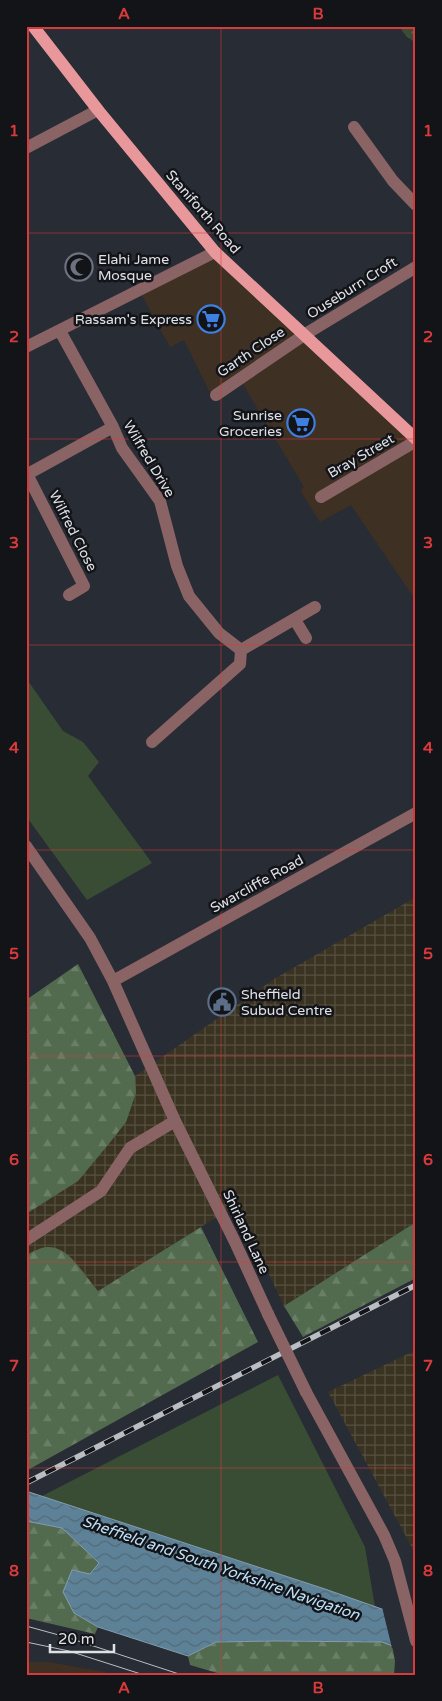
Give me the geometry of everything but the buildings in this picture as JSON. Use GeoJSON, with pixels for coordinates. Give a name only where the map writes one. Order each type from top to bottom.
{"type":"FeatureCollection","features":[{"type":"Feature","properties":{"kind":"main road","name":"Staniforth Road"},"geometry":{"type":"LineString","coordinates":[[33,26],[98,110],[215,252],[416,440]]}},
{"type":"Feature","properties":{"kind":"street"},"geometry":{"type":"LineString","coordinates":[[26,148],[98,110]]}},
{"type":"Feature","properties":{"kind":"street"},"geometry":{"type":"LineString","coordinates":[[354,127],[393,181],[416,205]]}},
{"type":"Feature","properties":{"kind":"street"},"geometry":{"type":"LineString","coordinates":[[26,347],[215,252]]}},
{"type":"Feature","properties":{"kind":"street","name":"Ouseburn Croft"},"geometry":{"type":"LineString","coordinates":[[304,335],[416,267]]}},
{"type":"Feature","properties":{"kind":"street","name":"Wilfred Drive"},"geometry":{"type":"LineString","coordinates":[[60,330],[113,427],[122,448],[160,501],[177,566],[189,596],[219,633],[240,650]]}},
{"type":"Feature","properties":{"kind":"street","name":"Garth Close"},"geometry":{"type":"LineString","coordinates":[[216,395],[304,335]]}},
{"type":"Feature","properties":{"kind":"street","name":"Wilfred Close"},"geometry":{"type":"LineString","coordinates":[[69,595],[84,586],[27,475],[113,427]]}},
{"type":"Feature","properties":{"kind":"street","name":"Bray Street"},"geometry":{"type":"LineString","coordinates":[[321,497],[416,440]]}},
{"type":"Feature","properties":{"kind":"street"},"geometry":{"type":"LineString","coordinates":[[152,742],[240,664],[240,650],[315,607]]}},
{"type":"Feature","properties":{"kind":"street"},"geometry":{"type":"LineString","coordinates":[[295,620],[306,638]]}},
{"type":"Feature","properties":{"kind":"street","name":"Swarcliffe Road"},"geometry":{"type":"LineString","coordinates":[[113,981],[416,813]]}},
{"type":"Feature","properties":{"kind":"street","name":"Shirland Lane"},"geometry":{"type":"LineString","coordinates":[[26,846],[90,938],[113,981],[175,1121],[306,1392],[384,1535],[395,1562],[416,1641]]}},
{"type":"Feature","properties":{"kind":"street"},"geometry":{"type":"LineString","coordinates":[[26,1240],[101,1191],[130,1148],[175,1121]]}},
{"type":"Feature","properties":{"kind":"shaded area"},"geometry":{"type":"Polygon","coordinates":[[[215,252],[416,439],[416,601],[351,505],[320,522],[300,490],[304,487],[240,379],[212,397],[184,340],[170,347],[139,290],[215,252]]]}},
{"type":"Feature","properties":{"kind":"shaded area"},"geometry":{"type":"Polygon","coordinates":[[[416,897],[416,1222],[284,1306],[236,1205],[26,1336],[26,1158],[135,1076],[274,979],[416,897]]]}},
{"type":"Feature","properties":{"kind":"shaded area"},"geometry":{"type":"Polygon","coordinates":[[[416,1350],[416,1555],[328,1392],[416,1350]]]}},
{"type":"Feature","properties":{"kind":"shaded area"},"geometry":{"type":"Polygon","coordinates":[[[26,1662],[49,1662],[105,1672],[105,1675],[26,1675],[26,1662]]]}},
{"type":"Feature","properties":{"kind":"green space"},"geometry":{"type":"Polygon","coordinates":[[[399,26],[416,26],[416,43],[406,36],[399,26]]]}},
{"type":"Feature","properties":{"kind":"green space"},"geometry":{"type":"Polygon","coordinates":[[[26,678],[63,731],[83,742],[99,762],[88,776],[152,863],[87,900],[26,816],[26,678]]]}},
{"type":"Feature","properties":{"kind":"green space"},"geometry":{"type":"Polygon","coordinates":[[[78,964],[135,1076],[136,1093],[126,1122],[78,1181],[26,1214],[26,1000],[78,964]]]}},
{"type":"Feature","properties":{"kind":"green space"},"geometry":{"type":"Polygon","coordinates":[[[416,1222],[416,1278],[303,1337],[284,1306],[416,1222]]]}},
{"type":"Feature","properties":{"kind":"green space"},"geometry":{"type":"Polygon","coordinates":[[[201,1227],[258,1342],[26,1471],[26,1257],[39,1249],[49,1247],[58,1249],[66,1253],[73,1260],[98,1291],[201,1227]]]}},
{"type":"Feature","properties":{"kind":"green space"},"geometry":{"type":"Polygon","coordinates":[[[278,1375],[365,1547],[375,1607],[42,1496],[278,1375]]]}},
{"type":"Feature","properties":{"kind":"green space"},"geometry":{"type":"Polygon","coordinates":[[[26,1521],[62,1528],[99,1563],[90,1574],[74,1613],[98,1627],[95,1634],[26,1618],[26,1521]]]}},
{"type":"Feature","properties":{"kind":"green space"},"geometry":{"type":"Polygon","coordinates":[[[216,1642],[382,1642],[392,1645],[395,1661],[394,1675],[224,1675],[190,1665],[188,1656],[216,1642]]]}},
{"type":"Feature","properties":{"kind":"water","name":"Sheffield and South Yorkshire Navigation"},"geometry":{"type":"Polygon","coordinates":[[[26,1491],[325,1589],[416,1621],[416,1655],[382,1642],[275,1641],[216,1642],[188,1656],[98,1627],[74,1613],[63,1592],[72,1570],[90,1574],[99,1563],[62,1528],[26,1521],[26,1491]]]}},
{"type":"Feature","properties":{"kind":"pier"},"geometry":{"type":"Polygon","coordinates":[[[382,1607],[416,1619],[416,1658],[392,1648],[382,1607]]]}},
{"type":"Feature","properties":{"kind":"tram line"},"geometry":{"type":"LineString","coordinates":[[26,1626],[182,1675]]}},
{"type":"Feature","properties":{"kind":"tram line"},"geometry":{"type":"LineString","coordinates":[[26,1642],[69,1651],[144,1675]]}},
{"type":"Feature","properties":{"kind":"railway"},"geometry":{"type":"LineString","coordinates":[[26,1483],[416,1285]]}},
{"type":"Feature","properties":{"kind":"place","name":"Elahi Jame Mosque"},"geometry":{"type":"Point","coordinates":[79,267]}},
{"type":"Feature","properties":{"kind":"place","name":"Rassam's Express"},"geometry":{"type":"Point","coordinates":[211,319]}},
{"type":"Feature","properties":{"kind":"place","name":"Sunrise Groceries"},"geometry":{"type":"Point","coordinates":[301,423]}},
{"type":"Feature","properties":{"kind":"place","name":"Sheffield Subud Centre"},"geometry":{"type":"Point","coordinates":[222,1002]}}]}
